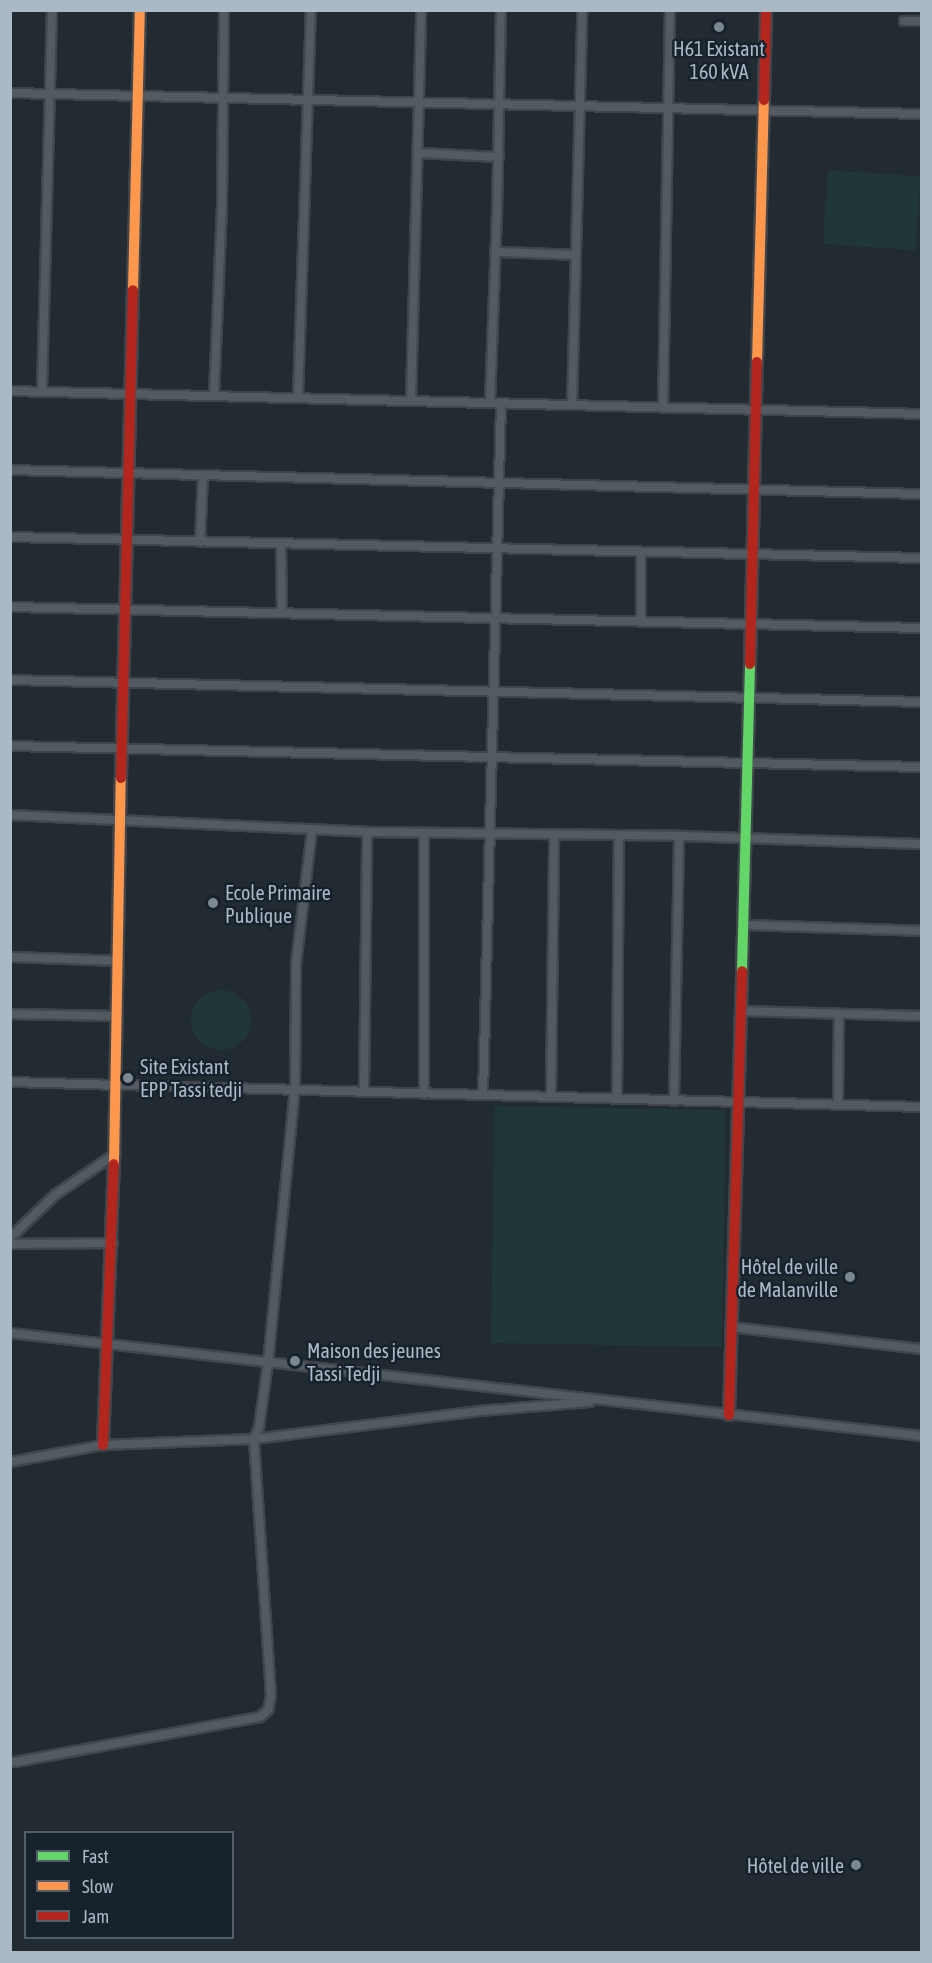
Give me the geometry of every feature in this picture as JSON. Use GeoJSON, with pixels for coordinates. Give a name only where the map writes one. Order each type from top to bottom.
{"type":"FeatureCollection","features":[{"type":"Feature","properties":{"kind":"street"},"geometry":{"type":"LineString","coordinates":[[42,392],[52,10]]}},
{"type":"Feature","properties":{"kind":"street"},"geometry":{"type":"LineString","coordinates":[[103,1445],[113,1243],[123,682],[140,10]]}},
{"type":"Feature","properties":{"kind":"street"},"geometry":{"type":"LineString","coordinates":[[214,396],[222,204],[224,10]]}},
{"type":"Feature","properties":{"kind":"street"},"geometry":{"type":"LineString","coordinates":[[298,398],[311,10]]}},
{"type":"Feature","properties":{"kind":"street"},"geometry":{"type":"LineString","coordinates":[[411,401],[421,10]]}},
{"type":"Feature","properties":{"kind":"street"},"geometry":{"type":"LineString","coordinates":[[490,403],[499,157],[501,10]]}},
{"type":"Feature","properties":{"kind":"street"},"geometry":{"type":"LineString","coordinates":[[572,405],[582,10]]}},
{"type":"Feature","properties":{"kind":"street"},"geometry":{"type":"LineString","coordinates":[[663,408],[670,10]]}},
{"type":"Feature","properties":{"kind":"street"},"geometry":{"type":"LineString","coordinates":[[729,1415],[750,698],[766,10]]}},
{"type":"Feature","properties":{"kind":"street"},"geometry":{"type":"LineString","coordinates":[[904,21],[921,21]]}},
{"type":"Feature","properties":{"kind":"street"},"geometry":{"type":"LineString","coordinates":[[10,93],[921,114]]}},
{"type":"Feature","properties":{"kind":"street"},"geometry":{"type":"LineString","coordinates":[[418,153],[499,157]]}},
{"type":"Feature","properties":{"kind":"street"},"geometry":{"type":"LineString","coordinates":[[496,252],[576,255]]}},
{"type":"Feature","properties":{"kind":"street"},"geometry":{"type":"LineString","coordinates":[[10,391],[663,408],[756,408],[921,414]]}},
{"type":"Feature","properties":{"kind":"street"},"geometry":{"type":"LineString","coordinates":[[483,1095],[501,403]]}},
{"type":"Feature","properties":{"kind":"street"},"geometry":{"type":"LineString","coordinates":[[10,470],[203,477],[921,494]]}},
{"type":"Feature","properties":{"kind":"street"},"geometry":{"type":"LineString","coordinates":[[200,542],[203,477]]}},
{"type":"Feature","properties":{"kind":"street"},"geometry":{"type":"LineString","coordinates":[[10,537],[921,558]]}},
{"type":"Feature","properties":{"kind":"street"},"geometry":{"type":"LineString","coordinates":[[281,545],[282,613]]}},
{"type":"Feature","properties":{"kind":"street"},"geometry":{"type":"LineString","coordinates":[[640,621],[641,552]]}},
{"type":"Feature","properties":{"kind":"street"},"geometry":{"type":"LineString","coordinates":[[10,607],[921,628]]}},
{"type":"Feature","properties":{"kind":"street"},"geometry":{"type":"LineString","coordinates":[[10,680],[921,702]]}},
{"type":"Feature","properties":{"kind":"street"},"geometry":{"type":"LineString","coordinates":[[10,746],[921,767]]}},
{"type":"Feature","properties":{"kind":"street"},"geometry":{"type":"LineString","coordinates":[[10,815],[120,822],[424,834],[678,836],[921,844]]}},
{"type":"Feature","properties":{"kind":"street"},"geometry":{"type":"LineString","coordinates":[[15,1762],[260,1717],[268,1710],[271,1696],[254,1439],[259,1427],[268,1363],[296,1090],[296,964],[312,830]]}},
{"type":"Feature","properties":{"kind":"street"},"geometry":{"type":"LineString","coordinates":[[364,1092],[368,832]]}},
{"type":"Feature","properties":{"kind":"street"},"geometry":{"type":"LineString","coordinates":[[424,834],[424,1094]]}},
{"type":"Feature","properties":{"kind":"street"},"geometry":{"type":"LineString","coordinates":[[551,1097],[554,834]]}},
{"type":"Feature","properties":{"kind":"street"},"geometry":{"type":"LineString","coordinates":[[617,1099],[619,836]]}},
{"type":"Feature","properties":{"kind":"street"},"geometry":{"type":"LineString","coordinates":[[674,1101],[678,836]]}},
{"type":"Feature","properties":{"kind":"street"},"geometry":{"type":"LineString","coordinates":[[744,925],[921,931]]}},
{"type":"Feature","properties":{"kind":"street"},"geometry":{"type":"LineString","coordinates":[[10,957],[117,960]]}},
{"type":"Feature","properties":{"kind":"street"},"geometry":{"type":"LineString","coordinates":[[741,1011],[921,1016]]}},
{"type":"Feature","properties":{"kind":"street"},"geometry":{"type":"LineString","coordinates":[[10,1014],[117,1016]]}},
{"type":"Feature","properties":{"kind":"street"},"geometry":{"type":"LineString","coordinates":[[838,1105],[839,1014]]}},
{"type":"Feature","properties":{"kind":"street"},"geometry":{"type":"LineString","coordinates":[[10,1082],[117,1087],[921,1107]]}},
{"type":"Feature","properties":{"kind":"street"},"geometry":{"type":"LineString","coordinates":[[10,1238],[55,1195],[115,1154]]}},
{"type":"Feature","properties":{"kind":"street"},"geometry":{"type":"LineString","coordinates":[[10,1244],[113,1243]]}},
{"type":"Feature","properties":{"kind":"street"},"geometry":{"type":"LineString","coordinates":[[731,1327],[921,1349]]}},
{"type":"Feature","properties":{"kind":"street"},"geometry":{"type":"LineString","coordinates":[[10,1333],[921,1436]]}},
{"type":"Feature","properties":{"kind":"street"},"geometry":{"type":"LineString","coordinates":[[10,1462],[103,1445],[254,1439],[479,1411],[610,1401]]}},
{"type":"Feature","properties":{"kind":"green space"},"geometry":{"type":"Polygon","coordinates":[[[828,170],[921,176],[916,250],[823,244],[828,170]]]}},
{"type":"Feature","properties":{"kind":"green space"},"geometry":{"type":"Polygon","coordinates":[[[215,990],[227,990],[238,995],[246,1003],[251,1020],[249,1032],[238,1045],[227,1050],[215,1050],[204,1045],[196,1037],[191,1026],[191,1014],[196,1003],[204,995],[215,990]]]}},
{"type":"Feature","properties":{"kind":"green space"},"geometry":{"type":"Polygon","coordinates":[[[495,1106],[726,1110],[722,1347],[491,1343],[495,1106]]]}},
{"type":"Feature","properties":{"kind":"traffic: fast"},"geometry":{"type":"LineString","coordinates":[[742,971],[750,664]]}},
{"type":"Feature","properties":{"kind":"traffic: slow"},"geometry":{"type":"LineString","coordinates":[[133,290],[140,10]]}},
{"type":"Feature","properties":{"kind":"traffic: slow"},"geometry":{"type":"LineString","coordinates":[[757,362],[764,100]]}},
{"type":"Feature","properties":{"kind":"traffic: slow"},"geometry":{"type":"LineString","coordinates":[[114,1164],[121,778]]}},
{"type":"Feature","properties":{"kind":"traffic: jam"},"geometry":{"type":"LineString","coordinates":[[764,100],[766,10]]}},
{"type":"Feature","properties":{"kind":"traffic: jam"},"geometry":{"type":"LineString","coordinates":[[121,778],[133,290]]}},
{"type":"Feature","properties":{"kind":"traffic: jam"},"geometry":{"type":"LineString","coordinates":[[750,664],[757,362]]}},
{"type":"Feature","properties":{"kind":"traffic: jam"},"geometry":{"type":"LineString","coordinates":[[729,1415],[742,971]]}},
{"type":"Feature","properties":{"kind":"traffic: jam"},"geometry":{"type":"LineString","coordinates":[[103,1445],[114,1164]]}},
{"type":"Feature","properties":{"kind":"place","name":"H61 Existant 160 kVA"},"geometry":{"type":"Point","coordinates":[719,27]}},
{"type":"Feature","properties":{"kind":"place","name":"Ecole Primaire Publique"},"geometry":{"type":"Point","coordinates":[213,903]}},
{"type":"Feature","properties":{"kind":"place","name":"Site Existant EPP Tassi tedji"},"geometry":{"type":"Point","coordinates":[128,1078]}},
{"type":"Feature","properties":{"kind":"place","name":"Hôtel de ville de Malanville"},"geometry":{"type":"Point","coordinates":[850,1277]}},
{"type":"Feature","properties":{"kind":"place","name":"Maison des jeunes Tassi Tedji"},"geometry":{"type":"Point","coordinates":[295,1361]}},
{"type":"Feature","properties":{"kind":"place","name":"Hôtel de ville"},"geometry":{"type":"Point","coordinates":[856,1865]}}]}
